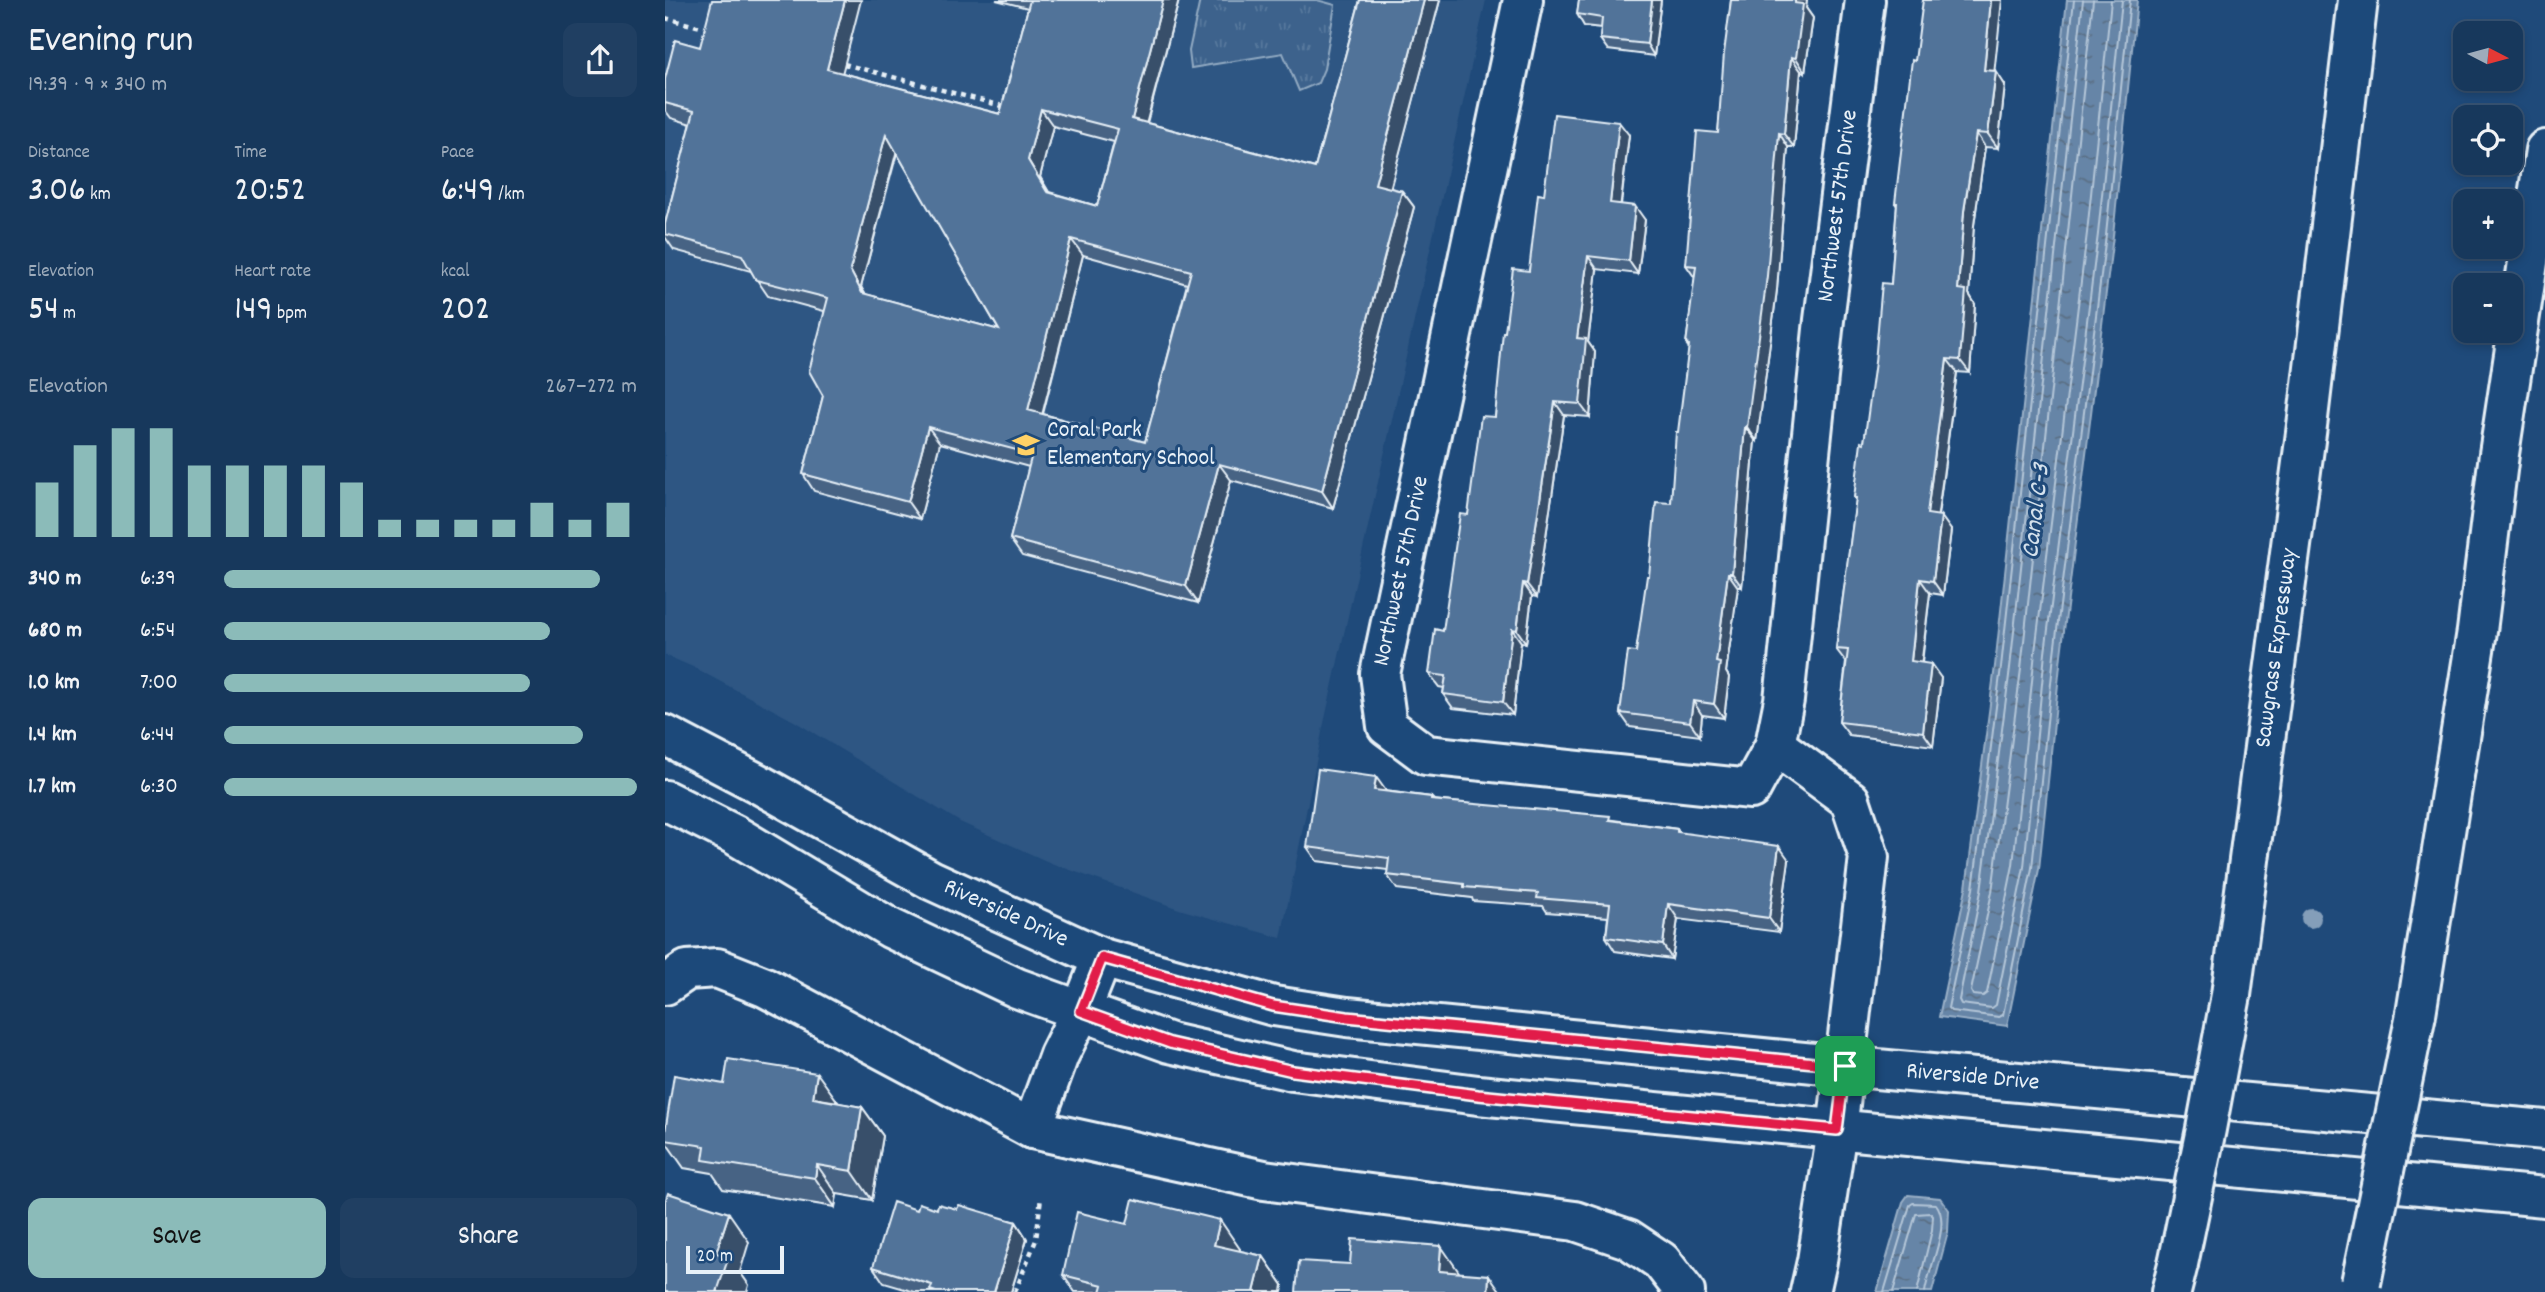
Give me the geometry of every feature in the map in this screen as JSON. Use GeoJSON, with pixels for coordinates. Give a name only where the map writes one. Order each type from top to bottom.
{"type":"FeatureCollection","features":[{"type":"Feature","properties":{"kind":"main road","name":"Northwest 57th Drive"},"geometry":{"type":"LineString","coordinates":[[1523,0],[1380,674],[1387,726],[1426,755],[1751,789],[1775,746],[1784,700],[1824,320],[1865,0]]}},
{"type":"Feature","properties":{"kind":"main road","name":"Sawgrass Expressway"},"geometry":{"type":"LineString","coordinates":[[2174,1278],[2231,995],[2306,432],[2358,0]]}},
{"type":"Feature","properties":{"kind":"main road"},"geometry":{"type":"LineString","coordinates":[[2360,1288],[2416,1014],[2477,631],[2499,454],[2545,150]]}},
{"type":"Feature","properties":{"kind":"main road","name":"Riverside Drive"},"geometry":{"type":"LineString","coordinates":[[665,735],[931,880],[1102,958],[1273,1006],[1347,1017],[1845,1066],[2545,1130]]}},
{"type":"Feature","properties":{"kind":"main road"},"geometry":{"type":"LineString","coordinates":[[1775,746],[1850,800],[1869,857],[1837,1130],[1810,1292]]}},
{"type":"Feature","properties":{"kind":"main road"},"geometry":{"type":"LineString","coordinates":[[665,800],[735,835],[890,928],[1017,988],[1170,1043],[1293,1071],[1478,1095],[2545,1197]]}},
{"type":"Feature","properties":{"kind":"main road"},"geometry":{"type":"LineString","coordinates":[[1033,1129],[1059,1055],[1081,1011],[1102,958]]}},
{"type":"Feature","properties":{"kind":"main road"},"geometry":{"type":"LineString","coordinates":[[665,985],[687,970],[717,968],[765,986],[1033,1129],[1265,1180],[1575,1221],[1628,1239],[1661,1261],[1685,1292]]}},
{"type":"Feature","properties":{"kind":"path"},"geometry":{"type":"LineString","coordinates":[[665,18],[713,30]]}},
{"type":"Feature","properties":{"kind":"path"},"geometry":{"type":"LineString","coordinates":[[844,64],[1017,110]]}},
{"type":"Feature","properties":{"kind":"path"},"geometry":{"type":"LineString","coordinates":[[1015,1292],[1036,1240],[1041,1198]]}},
{"type":"Feature","properties":{"kind":"shaded area","name":"Coral Park Elementary School"},"geometry":{"type":"Polygon","coordinates":[[[665,0],[1486,0],[1322,732],[1281,938],[1179,909],[1051,863],[960,822],[794,721],[665,655],[665,0]]]}},
{"type":"Feature","properties":{"kind":"green space"},"geometry":{"type":"Polygon","coordinates":[[[1200,0],[1317,0],[1335,5],[1324,69],[1318,83],[1299,91],[1283,53],[1191,68],[1189,51],[1200,0]]]}},
{"type":"Feature","properties":{"kind":"water","name":"Canal C-3"},"geometry":{"type":"Polygon","coordinates":[[[2067,0],[2137,0],[2113,236],[2061,655],[2039,869],[2007,1026],[1939,1017],[1966,888],[1995,666],[2067,0]]]}},
{"type":"Feature","properties":{"kind":"water"},"geometry":{"type":"Polygon","coordinates":[[[1908,1195],[1940,1198],[1949,1210],[1948,1232],[1932,1292],[1877,1292],[1903,1202],[1908,1195]]]}},
{"type":"Feature","properties":{"kind":"building"},"geometry":{"type":"Polygon","coordinates":[[[712,0],[845,0],[827,69],[1000,114],[1030,0],[1163,0],[1132,119],[1315,168],[1360,0],[1424,0],[1375,184],[1402,191],[1322,491],[1219,464],[1186,586],[1010,539],[1032,454],[928,427],[908,502],[803,474],[823,396],[809,371],[828,298],[756,280],[742,255],[665,234],[665,224],[694,111],[665,103],[665,79],[675,40],[700,47],[712,0]],[[1041,109],[1028,160],[1047,192],[1097,206],[1118,129],[1041,109]],[[886,134],[850,270],[862,293],[999,330],[886,134]],[[1071,239],[1028,410],[1145,442],[1191,271],[1071,239]]]}},
{"type":"Feature","properties":{"kind":"building"},"geometry":{"type":"Polygon","coordinates":[[[1579,0],[1652,0],[1647,44],[1600,39],[1602,18],[1577,14],[1579,0]]]}},
{"type":"Feature","properties":{"kind":"building"},"geometry":{"type":"Polygon","coordinates":[[[1731,0],[1795,0],[1795,3],[1803,4],[1796,58],[1791,57],[1784,134],[1779,133],[1767,276],[1745,427],[1732,573],[1728,573],[1716,662],[1720,663],[1714,704],[1693,701],[1690,722],[1620,713],[1628,651],[1636,652],[1649,576],[1656,502],[1671,503],[1676,432],[1689,345],[1686,344],[1696,266],[1686,265],[1697,131],[1718,133],[1731,0]]]}},
{"type":"Feature","properties":{"kind":"building"},"geometry":{"type":"Polygon","coordinates":[[[1923,0],[1991,0],[1984,70],[1996,71],[1988,134],[1976,133],[1964,211],[1958,289],[1966,290],[1960,360],[1947,359],[1927,514],[1941,516],[1933,581],[1920,579],[1911,661],[1931,664],[1923,732],[1839,722],[1848,650],[1836,649],[1861,442],[1864,443],[1875,362],[1882,283],[1891,284],[1895,203],[1912,60],[1915,61],[1923,0]]]}},
{"type":"Feature","properties":{"kind":"building"},"geometry":{"type":"Polygon","coordinates":[[[1554,114],[1619,122],[1610,203],[1635,206],[1629,261],[1588,256],[1577,338],[1586,339],[1580,404],[1555,402],[1527,584],[1523,583],[1517,630],[1512,629],[1503,702],[1443,694],[1446,676],[1429,674],[1435,629],[1443,631],[1460,514],[1468,515],[1481,416],[1495,417],[1503,332],[1513,269],[1529,271],[1538,194],[1544,195],[1554,114]]]}},
{"type":"Feature","properties":{"kind":"building"},"geometry":{"type":"Polygon","coordinates":[[[1318,769],[1376,777],[1374,790],[1431,797],[1431,800],[1610,816],[1609,820],[1779,846],[1769,918],[1668,904],[1663,945],[1606,937],[1610,904],[1537,898],[1538,893],[1464,887],[1464,884],[1387,875],[1389,858],[1307,847],[1318,769]]]}},
{"type":"Feature","properties":{"kind":"building"},"geometry":{"type":"Polygon","coordinates":[[[728,1059],[817,1073],[813,1098],[862,1107],[852,1171],[817,1165],[815,1178],[703,1160],[705,1146],[665,1140],[674,1075],[724,1084],[728,1059]]]}},
{"type":"Feature","properties":{"kind":"building"},"geometry":{"type":"Polygon","coordinates":[[[668,1193],[729,1213],[716,1253],[729,1256],[717,1292],[665,1292],[665,1202],[668,1193]]]}},
{"type":"Feature","properties":{"kind":"building"},"geometry":{"type":"Polygon","coordinates":[[[1133,1199],[1220,1220],[1214,1245],[1263,1256],[1254,1292],[1101,1292],[1103,1285],[1063,1275],[1077,1212],[1127,1224],[1133,1199]]]}},
{"type":"Feature","properties":{"kind":"building"},"geometry":{"type":"Polygon","coordinates":[[[893,1202],[917,1210],[919,1203],[937,1209],[938,1204],[957,1209],[959,1205],[1016,1222],[994,1292],[936,1292],[930,1290],[932,1285],[873,1267],[893,1202]]]}},
{"type":"Feature","properties":{"kind":"building"},"geometry":{"type":"Polygon","coordinates":[[[1352,1239],[1441,1246],[1439,1271],[1489,1275],[1488,1292],[1296,1292],[1299,1261],[1350,1264],[1352,1239]]]}},
{"type":"Feature","properties":{"kind":"place","name":"Coral Park Elementary School"},"geometry":{"type":"Point","coordinates":[1026,445]}},
{"type":"Feature","properties":{"kind":"route"},"geometry":{"type":"LineString","coordinates":[[1102,958],[1273,1006],[1347,1017],[1845,1066],[1837,1130],[1478,1095],[1293,1071],[1170,1043],[1081,1011],[1102,958]]}}]}
